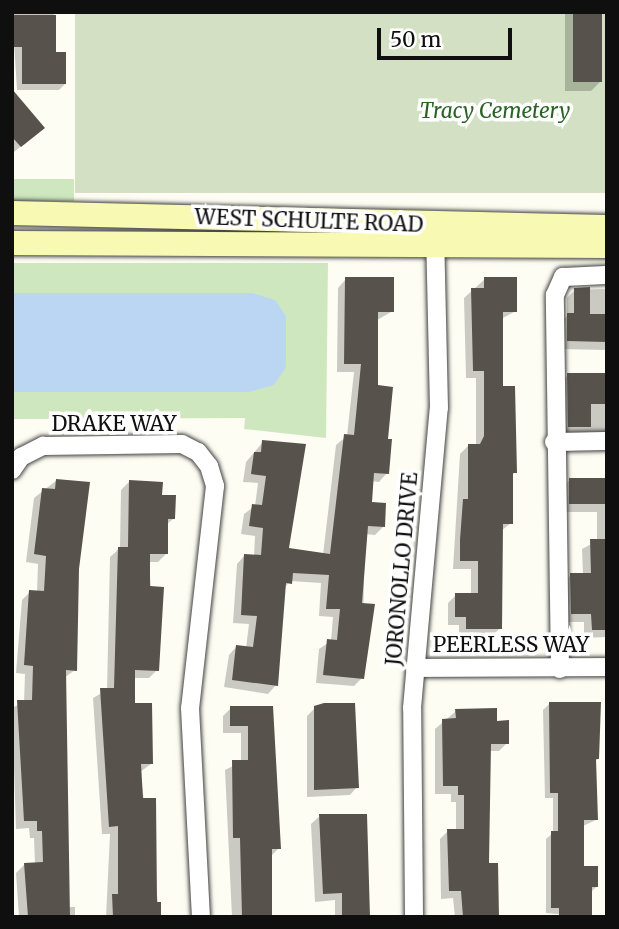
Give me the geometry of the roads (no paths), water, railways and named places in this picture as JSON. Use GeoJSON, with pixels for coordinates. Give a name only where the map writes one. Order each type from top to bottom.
{"type":"FeatureCollection","features":[{"type":"Feature","properties":{"kind":"main road","name":"WEST SCHULTE ROAD"},"geometry":{"type":"LineString","coordinates":[[12,213],[435,234],[607,246]]}},
{"type":"Feature","properties":{"kind":"main road","name":"WEST SCHULTE ROAD"},"geometry":{"type":"LineString","coordinates":[[12,243],[435,234],[607,227]]}},
{"type":"Feature","properties":{"kind":"street","name":"JORONOLLO DRIVE"},"geometry":{"type":"LineString","coordinates":[[414,917],[415,668],[439,408],[435,234]]}},
{"type":"Feature","properties":{"kind":"street"},"geometry":{"type":"LineString","coordinates":[[560,670],[554,442],[555,295],[563,276],[607,275]]}},
{"type":"Feature","properties":{"kind":"street"},"geometry":{"type":"LineString","coordinates":[[554,442],[607,441]]}},
{"type":"Feature","properties":{"kind":"street","name":"DRAKE WAY"},"geometry":{"type":"LineString","coordinates":[[16,463],[43,446],[182,444],[198,452],[209,466],[213,499],[190,708],[201,917]]}},
{"type":"Feature","properties":{"kind":"street","name":"PEERLESS WAY"},"geometry":{"type":"LineString","coordinates":[[415,668],[560,670],[607,667]]}},
{"type":"Feature","properties":{"kind":"water"},"geometry":{"type":"Polygon","coordinates":[[[12,293],[252,293],[275,300],[286,316],[286,367],[274,385],[249,392],[12,392],[12,293]]]}},
{"type":"Feature","properties":{"kind":"park label","name":"Tracy Cemetery"},"geometry":{"type":"Point","coordinates":[495,111]}}]}
